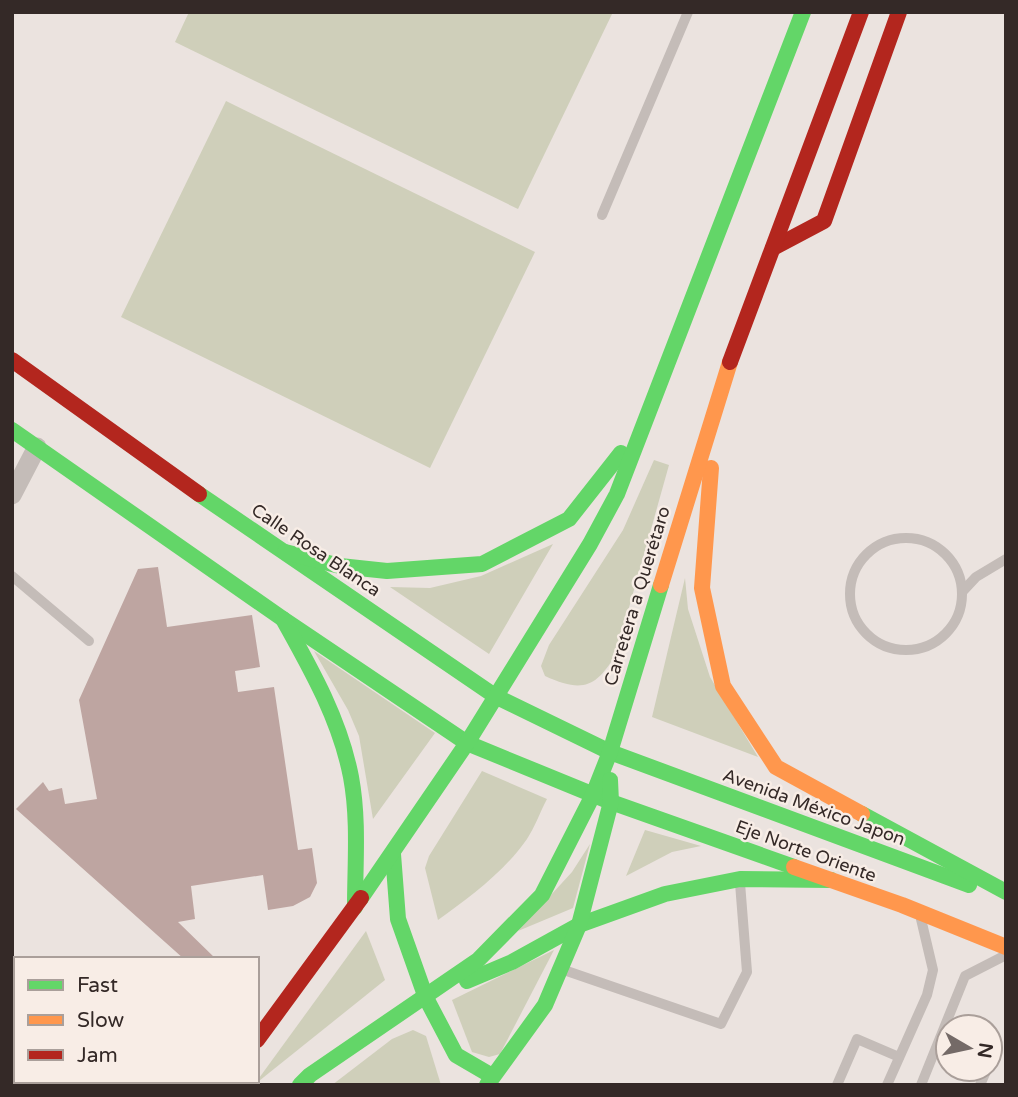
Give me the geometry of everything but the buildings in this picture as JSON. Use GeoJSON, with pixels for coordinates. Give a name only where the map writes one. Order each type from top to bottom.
{"type":"FeatureCollection","features":[{"type":"Feature","properties":{"kind":"main road"},"geometry":{"type":"LineString","coordinates":[[259,1037],[393,854],[467,743],[590,544],[617,494],[803,12]]}},
{"type":"Feature","properties":{"kind":"main road","name":"Carretera a Querétaro"},"geometry":{"type":"LineString","coordinates":[[299,1085],[478,960],[542,895],[593,794],[610,751],[721,387],[861,12]]}},
{"type":"Feature","properties":{"kind":"main road"},"geometry":{"type":"LineString","coordinates":[[773,248],[824,221],[899,12]]}},
{"type":"Feature","properties":{"kind":"main road","name":"Calle Rosa Blanca"},"geometry":{"type":"LineString","coordinates":[[12,360],[181,482],[495,696],[610,751]]}},
{"type":"Feature","properties":{"kind":"main road"},"geometry":{"type":"LineString","coordinates":[[721,387],[708,499],[702,588],[723,686],[776,767],[1006,892]]}},
{"type":"Feature","properties":{"kind":"main road"},"geometry":{"type":"LineString","coordinates":[[285,552],[340,566],[387,570],[482,564],[569,519],[648,418]]}},
{"type":"Feature","properties":{"kind":"main road"},"geometry":{"type":"LineString","coordinates":[[12,430],[283,619],[467,743],[593,794]]}},
{"type":"Feature","properties":{"kind":"main road"},"geometry":{"type":"LineString","coordinates":[[283,619],[328,701],[345,748],[355,804],[355,907]]}},
{"type":"Feature","properties":{"kind":"main road"},"geometry":{"type":"LineString","coordinates":[[456,1055],[490,1081],[545,1005],[579,925],[611,802],[610,751]]}},
{"type":"Feature","properties":{"kind":"main road","name":"Avenida México Japon"},"geometry":{"type":"LineString","coordinates":[[610,751],[1006,898]]}},
{"type":"Feature","properties":{"kind":"main road","name":"Eje Norte Oriente"},"geometry":{"type":"LineString","coordinates":[[593,794],[919,912],[1006,947]]}},
{"type":"Feature","properties":{"kind":"main road"},"geometry":{"type":"LineString","coordinates":[[393,854],[398,919],[426,998],[456,1055],[460,1075]]}},
{"type":"Feature","properties":{"kind":"main road"},"geometry":{"type":"LineString","coordinates":[[426,998],[512,962],[579,925],[665,894],[740,879],[831,880]]}},
{"type":"Feature","properties":{"kind":"street"},"geometry":{"type":"LineString","coordinates":[[12,495],[37,447]]}},
{"type":"Feature","properties":{"kind":"lane"},"geometry":{"type":"LineString","coordinates":[[602,215],[688,12]]}},
{"type":"Feature","properties":{"kind":"lane"},"geometry":{"type":"LineString","coordinates":[[962,592],[959,575],[949,558],[935,546],[917,539],[898,538],[881,544],[865,555],[855,571],[850,589],[852,608],[859,625],[871,638],[887,647],[905,650],[923,648],[938,640],[951,627],[959,610],[962,592],[975,577],[1006,559]]}},
{"type":"Feature","properties":{"kind":"lane"},"geometry":{"type":"LineString","coordinates":[[12,576],[89,641]]}},
{"type":"Feature","properties":{"kind":"lane"},"geometry":{"type":"LineString","coordinates":[[560,969],[721,1024],[747,972],[740,879]]}},
{"type":"Feature","properties":{"kind":"lane"},"geometry":{"type":"LineString","coordinates":[[887,1085],[927,995],[933,970],[919,912]]}},
{"type":"Feature","properties":{"kind":"lane"},"geometry":{"type":"LineString","coordinates":[[921,1085],[965,976],[1006,955]]}},
{"type":"Feature","properties":{"kind":"lane"},"geometry":{"type":"LineString","coordinates":[[836,1085],[857,1039],[899,1057]]}},
{"type":"Feature","properties":{"kind":"green space"},"geometry":{"type":"Polygon","coordinates":[[[189,12],[613,12],[518,209],[175,42],[189,12]]]}},
{"type":"Feature","properties":{"kind":"green space"},"geometry":{"type":"Polygon","coordinates":[[[226,101],[535,252],[430,468],[121,317],[226,101]]]}},
{"type":"Feature","properties":{"kind":"green space"},"geometry":{"type":"Polygon","coordinates":[[[654,460],[669,465],[616,654],[602,674],[587,684],[569,685],[545,676],[541,666],[549,645],[623,530],[654,460]]]}},
{"type":"Feature","properties":{"kind":"green space"},"geometry":{"type":"Polygon","coordinates":[[[553,544],[489,654],[390,587],[430,588],[481,576],[553,544]]]}},
{"type":"Feature","properties":{"kind":"green space"},"geometry":{"type":"Polygon","coordinates":[[[685,578],[688,609],[710,677],[758,757],[652,717],[685,578]]]}},
{"type":"Feature","properties":{"kind":"green space"},"geometry":{"type":"Polygon","coordinates":[[[314,651],[435,733],[373,819],[359,736],[348,710],[314,651]]]}},
{"type":"Feature","properties":{"kind":"green space"},"geometry":{"type":"Polygon","coordinates":[[[482,771],[547,799],[530,834],[518,851],[474,893],[438,920],[425,868],[429,856],[482,771]]]}},
{"type":"Feature","properties":{"kind":"green space"},"geometry":{"type":"Polygon","coordinates":[[[645,830],[701,846],[672,852],[626,876],[645,830]]]}},
{"type":"Feature","properties":{"kind":"green space"},"geometry":{"type":"Polygon","coordinates":[[[590,844],[573,908],[518,931],[572,872],[590,844]]]}},
{"type":"Feature","properties":{"kind":"green space"},"geometry":{"type":"Polygon","coordinates":[[[366,931],[385,980],[259,1081],[366,931]]]}},
{"type":"Feature","properties":{"kind":"green space"},"geometry":{"type":"Polygon","coordinates":[[[554,950],[500,1054],[489,1057],[472,1052],[452,1000],[554,950]]]}},
{"type":"Feature","properties":{"kind":"green space"},"geometry":{"type":"Polygon","coordinates":[[[413,1030],[426,1036],[441,1085],[332,1085],[392,1039],[413,1030]]]}},
{"type":"Feature","properties":{"kind":"traffic: fast"},"geometry":{"type":"LineString","coordinates":[[361,898],[467,743],[590,544],[617,494],[803,12]]}},
{"type":"Feature","properties":{"kind":"traffic: fast"},"geometry":{"type":"LineString","coordinates":[[12,430],[283,619],[467,743],[611,802],[794,867]]}},
{"type":"Feature","properties":{"kind":"traffic: fast"},"geometry":{"type":"LineString","coordinates":[[285,552],[340,566],[387,571],[482,564],[569,519],[621,453]]}},
{"type":"Feature","properties":{"kind":"traffic: fast"},"geometry":{"type":"LineString","coordinates":[[199,494],[495,696],[610,752],[969,885]]}},
{"type":"Feature","properties":{"kind":"traffic: fast"},"geometry":{"type":"LineString","coordinates":[[300,1085],[310,1075],[478,960],[542,895],[593,795],[610,752],[661,585]]}},
{"type":"Feature","properties":{"kind":"traffic: fast"},"geometry":{"type":"LineString","coordinates":[[283,619],[323,695],[346,756],[355,809],[355,907]]}},
{"type":"Feature","properties":{"kind":"traffic: fast"},"geometry":{"type":"LineString","coordinates":[[487,1085],[545,1005],[579,925],[611,802],[610,780]]}},
{"type":"Feature","properties":{"kind":"traffic: fast"},"geometry":{"type":"LineString","coordinates":[[862,814],[1006,892]]}},
{"type":"Feature","properties":{"kind":"traffic: fast"},"geometry":{"type":"LineString","coordinates":[[393,854],[398,919],[426,998],[456,1055],[492,1076]]}},
{"type":"Feature","properties":{"kind":"traffic: fast"},"geometry":{"type":"LineString","coordinates":[[467,981],[512,962],[579,925],[665,894],[740,879],[831,880]]}},
{"type":"Feature","properties":{"kind":"traffic: slow"},"geometry":{"type":"LineString","coordinates":[[661,585],[730,362]]}},
{"type":"Feature","properties":{"kind":"traffic: slow"},"geometry":{"type":"LineString","coordinates":[[711,468],[702,588],[723,686],[776,767],[862,814]]}},
{"type":"Feature","properties":{"kind":"traffic: slow"},"geometry":{"type":"LineString","coordinates":[[794,867],[902,905],[1006,947]]}},
{"type":"Feature","properties":{"kind":"traffic: jam"},"geometry":{"type":"LineString","coordinates":[[730,362],[861,12]]}},
{"type":"Feature","properties":{"kind":"traffic: jam"},"geometry":{"type":"LineString","coordinates":[[773,248],[824,221],[899,12]]}},
{"type":"Feature","properties":{"kind":"traffic: jam"},"geometry":{"type":"LineString","coordinates":[[12,360],[199,494]]}},
{"type":"Feature","properties":{"kind":"traffic: jam"},"geometry":{"type":"LineString","coordinates":[[259,1037],[361,898]]}}]}
